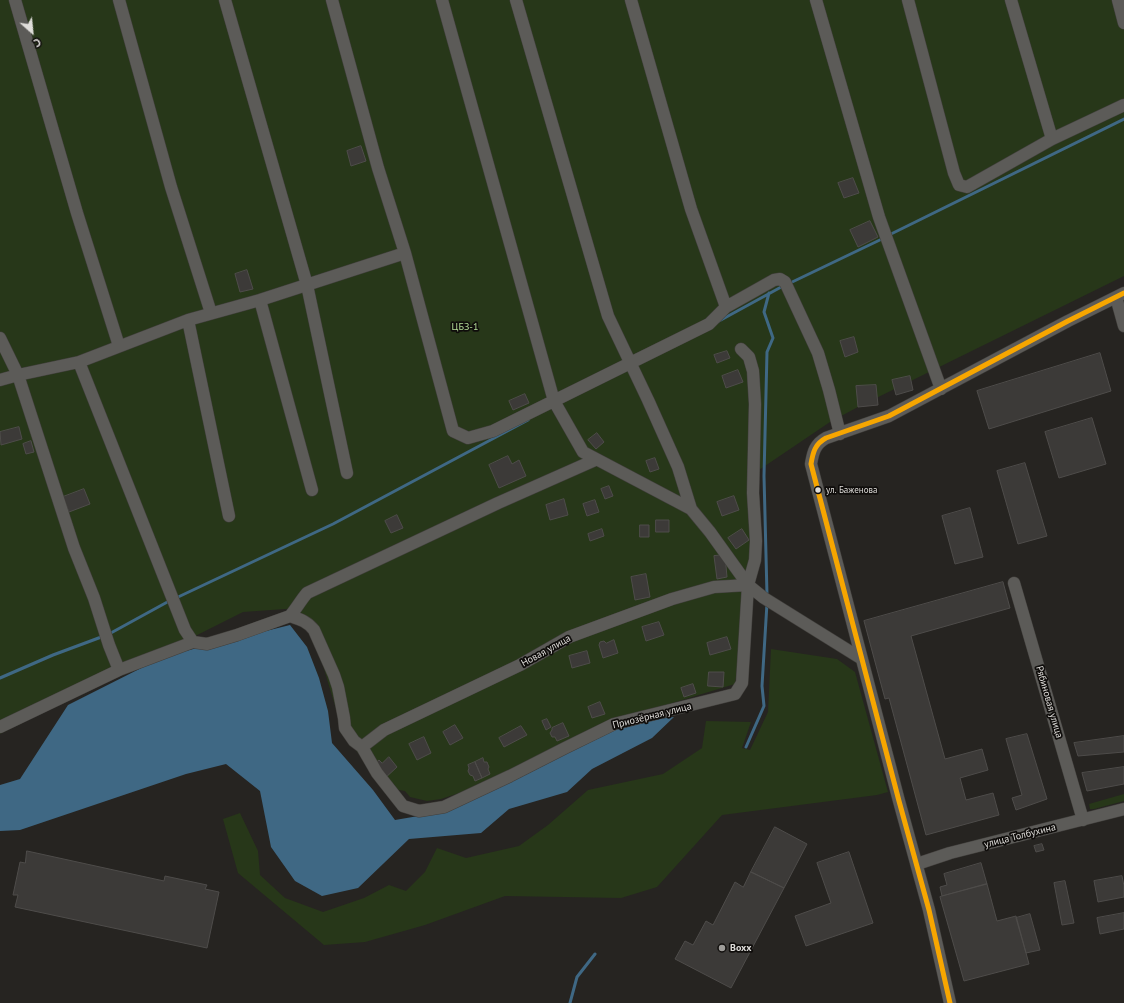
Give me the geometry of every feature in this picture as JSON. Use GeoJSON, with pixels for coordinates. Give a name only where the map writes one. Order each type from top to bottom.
{"type":"FeatureCollection","features":[{"type":"Feature","properties":{"kind":"street"},"geometry":{"type":"LineString","coordinates":[[15,0],[77,212],[119,346]]}},
{"type":"Feature","properties":{"kind":"street"},"geometry":{"type":"LineString","coordinates":[[119,0],[171,187],[211,313]]}},
{"type":"Feature","properties":{"kind":"street"},"geometry":{"type":"LineString","coordinates":[[225,0],[307,285],[347,473]]}},
{"type":"Feature","properties":{"kind":"street"},"geometry":{"type":"LineString","coordinates":[[332,0],[378,168],[405,254],[453,431],[468,438],[493,431],[629,362],[709,324],[726,307],[774,280],[780,279],[785,282],[818,353],[840,434]]}},
{"type":"Feature","properties":{"kind":"street"},"geometry":{"type":"LineString","coordinates":[[442,0],[554,401],[582,452],[691,509]]}},
{"type":"Feature","properties":{"kind":"street"},"geometry":{"type":"LineString","coordinates":[[516,0],[608,316],[678,467],[691,509],[710,532],[748,585],[764,598],[862,659]]}},
{"type":"Feature","properties":{"kind":"street"},"geometry":{"type":"LineString","coordinates":[[631,0],[691,209],[726,307]]}},
{"type":"Feature","properties":{"kind":"street"},"geometry":{"type":"LineString","coordinates":[[816,0],[879,217],[941,390]]}},
{"type":"Feature","properties":{"kind":"street"},"geometry":{"type":"LineString","coordinates":[[908,0],[954,173],[959,185],[967,187],[1052,140],[1124,105]]}},
{"type":"Feature","properties":{"kind":"street"},"geometry":{"type":"LineString","coordinates":[[1011,0],[1052,140]]}},
{"type":"Feature","properties":{"kind":"street"},"geometry":{"type":"LineString","coordinates":[[1118,0],[1124,23]]}},
{"type":"Feature","properties":{"kind":"street"},"geometry":{"type":"LineString","coordinates":[[0,380],[79,362],[188,320],[260,300],[405,254]]}},
{"type":"Feature","properties":{"kind":"street"},"geometry":{"type":"LineString","coordinates":[[950,1003],[929,910],[811,464],[813,453],[818,442],[889,416],[1120,295],[1124,326]]}},
{"type":"Feature","properties":{"kind":"street"},"geometry":{"type":"LineString","coordinates":[[260,300],[312,490]]}},
{"type":"Feature","properties":{"kind":"street"},"geometry":{"type":"LineString","coordinates":[[188,320],[229,516]]}},
{"type":"Feature","properties":{"kind":"street"},"geometry":{"type":"LineString","coordinates":[[0,338],[18,375],[74,548],[94,598],[109,645],[119,670]]}},
{"type":"Feature","properties":{"kind":"street","name":"Приозёрная улица"},"geometry":{"type":"LineString","coordinates":[[362,747],[377,773],[403,806],[419,811],[444,806],[510,776],[614,724],[735,694],[742,683],[748,585],[754,560],[756,541],[753,493],[756,404],[749,357],[741,349]]}},
{"type":"Feature","properties":{"kind":"street"},"geometry":{"type":"LineString","coordinates":[[79,362],[185,630],[193,642]]}},
{"type":"Feature","properties":{"kind":"street"},"geometry":{"type":"LineString","coordinates":[[0,728],[119,670],[193,642],[207,644],[290,616],[298,603],[307,593],[490,506],[595,460]]}},
{"type":"Feature","properties":{"kind":"street","name":"Рябиновая улица"},"geometry":{"type":"LineString","coordinates":[[1014,583],[1083,820]]}},
{"type":"Feature","properties":{"kind":"street","name":"Новая улица"},"geometry":{"type":"LineString","coordinates":[[362,747],[384,730],[520,665],[569,637],[672,599],[714,587],[748,585]]}},
{"type":"Feature","properties":{"kind":"street"},"geometry":{"type":"LineString","coordinates":[[290,616],[305,622],[314,630],[338,687],[345,728],[354,741],[362,747]]}},
{"type":"Feature","properties":{"kind":"street","name":"улица Толбухина"},"geometry":{"type":"LineString","coordinates":[[917,864],[950,853],[1124,809]]}},
{"type":"Feature","properties":{"kind":"green space","name":"ЦБЗ-1"},"geometry":{"type":"Polygon","coordinates":[[[0,0],[1124,0],[1124,276],[858,407],[830,422],[759,470],[748,585],[735,684],[606,723],[554,747],[471,789],[441,799],[427,801],[410,797],[405,791],[387,788],[344,736],[322,662],[299,608],[243,612],[0,734],[0,0]]]}},
{"type":"Feature","properties":{"kind":"green space"},"geometry":{"type":"Polygon","coordinates":[[[771,649],[837,659],[855,672],[888,792],[877,795],[722,815],[657,887],[621,898],[505,896],[425,925],[365,942],[324,945],[238,873],[223,819],[240,813],[258,851],[260,875],[285,898],[323,912],[364,898],[389,885],[406,891],[425,872],[437,848],[466,858],[519,846],[548,825],[588,790],[663,774],[702,748],[706,721],[751,722],[742,748],[750,750],[768,712],[771,649]]]}},
{"type":"Feature","properties":{"kind":"green space"},"geometry":{"type":"Polygon","coordinates":[[[1124,794],[1124,801],[1090,809],[1089,804],[1124,794]]]}},
{"type":"Feature","properties":{"kind":"water"},"geometry":{"type":"Polygon","coordinates":[[[290,625],[307,647],[319,678],[328,711],[332,743],[373,790],[395,820],[436,813],[621,724],[674,717],[652,738],[592,769],[567,792],[509,809],[481,833],[409,839],[358,888],[322,896],[295,881],[271,847],[260,791],[226,764],[186,774],[20,830],[0,831],[0,785],[20,779],[68,705],[165,656],[290,625]]]}},
{"type":"Feature","properties":{"kind":"building"},"geometry":{"type":"Polygon","coordinates":[[[361,146],[366,161],[351,166],[347,151],[361,146]]]}},
{"type":"Feature","properties":{"kind":"building"},"geometry":{"type":"Polygon","coordinates":[[[853,178],[859,193],[844,198],[838,183],[853,178]]]}},
{"type":"Feature","properties":{"kind":"building"},"geometry":{"type":"Polygon","coordinates":[[[870,221],[878,237],[858,247],[850,230],[870,221]]]}},
{"type":"Feature","properties":{"kind":"building"},"geometry":{"type":"Polygon","coordinates":[[[247,270],[253,289],[240,292],[235,274],[247,270]]]}},
{"type":"Feature","properties":{"kind":"building"},"geometry":{"type":"Polygon","coordinates":[[[854,337],[858,352],[845,357],[840,341],[854,337]]]}},
{"type":"Feature","properties":{"kind":"building"},"geometry":{"type":"Polygon","coordinates":[[[727,351],[730,358],[717,363],[714,355],[727,351]]]}},
{"type":"Feature","properties":{"kind":"building"},"geometry":{"type":"Polygon","coordinates":[[[1100,353],[1111,391],[989,429],[977,391],[1100,353]]]}},
{"type":"Feature","properties":{"kind":"building"},"geometry":{"type":"Polygon","coordinates":[[[738,370],[743,382],[726,388],[722,376],[738,370]]]}},
{"type":"Feature","properties":{"kind":"building"},"geometry":{"type":"Polygon","coordinates":[[[910,376],[913,390],[896,395],[892,380],[910,376]]]}},
{"type":"Feature","properties":{"kind":"building"},"geometry":{"type":"Polygon","coordinates":[[[876,385],[878,405],[858,407],[856,386],[876,385]]]}},
{"type":"Feature","properties":{"kind":"building"},"geometry":{"type":"Polygon","coordinates":[[[525,394],[529,403],[513,410],[509,401],[525,394]]]}},
{"type":"Feature","properties":{"kind":"building"},"geometry":{"type":"Polygon","coordinates":[[[1092,418],[1106,464],[1059,478],[1045,432],[1092,418]]]}},
{"type":"Feature","properties":{"kind":"building"},"geometry":{"type":"Polygon","coordinates":[[[19,427],[22,439],[1,445],[0,432],[19,427]]]}},
{"type":"Feature","properties":{"kind":"building"},"geometry":{"type":"Polygon","coordinates":[[[597,433],[604,442],[596,449],[588,440],[597,433]]]}},
{"type":"Feature","properties":{"kind":"building"},"geometry":{"type":"Polygon","coordinates":[[[31,441],[34,452],[26,454],[23,444],[31,441]]]}},
{"type":"Feature","properties":{"kind":"building"},"geometry":{"type":"Polygon","coordinates":[[[508,456],[512,464],[519,460],[526,476],[499,488],[489,465],[508,456]]]}},
{"type":"Feature","properties":{"kind":"building"},"geometry":{"type":"Polygon","coordinates":[[[655,458],[659,469],[650,472],[646,461],[655,458]]]}},
{"type":"Feature","properties":{"kind":"building"},"geometry":{"type":"Polygon","coordinates":[[[1025,463],[1047,536],[1018,544],[997,471],[1025,463]]]}},
{"type":"Feature","properties":{"kind":"building"},"geometry":{"type":"Polygon","coordinates":[[[609,486],[613,496],[605,499],[601,489],[609,486]]]}},
{"type":"Feature","properties":{"kind":"building"},"geometry":{"type":"Polygon","coordinates":[[[84,489],[90,504],[69,512],[63,497],[84,489]]]}},
{"type":"Feature","properties":{"kind":"building"},"geometry":{"type":"Polygon","coordinates":[[[734,496],[739,510],[722,516],[717,502],[734,496]]]}},
{"type":"Feature","properties":{"kind":"building"},"geometry":{"type":"Polygon","coordinates":[[[564,499],[568,515],[550,520],[546,505],[564,499]]]}},
{"type":"Feature","properties":{"kind":"building"},"geometry":{"type":"Polygon","coordinates":[[[595,500],[599,512],[587,516],[583,504],[595,500]]]}},
{"type":"Feature","properties":{"kind":"building"},"geometry":{"type":"Polygon","coordinates":[[[970,508],[983,557],[955,564],[942,516],[970,508]]]}},
{"type":"Feature","properties":{"kind":"building"},"geometry":{"type":"Polygon","coordinates":[[[397,515],[403,528],[391,533],[385,521],[397,515]]]}},
{"type":"Feature","properties":{"kind":"building"},"geometry":{"type":"Polygon","coordinates":[[[656,520],[669,520],[669,532],[656,532],[656,520]]]}},
{"type":"Feature","properties":{"kind":"building"},"geometry":{"type":"Polygon","coordinates":[[[640,525],[649,525],[649,537],[640,537],[640,525]]]}},
{"type":"Feature","properties":{"kind":"building"},"geometry":{"type":"Polygon","coordinates":[[[602,529],[604,536],[590,541],[588,534],[602,529]]]}},
{"type":"Feature","properties":{"kind":"building"},"geometry":{"type":"Polygon","coordinates":[[[742,529],[749,540],[736,549],[728,538],[742,529]]]}},
{"type":"Feature","properties":{"kind":"building"},"geometry":{"type":"Polygon","coordinates":[[[725,555],[727,577],[717,579],[714,556],[725,555]]]}},
{"type":"Feature","properties":{"kind":"building"},"geometry":{"type":"Polygon","coordinates":[[[646,574],[650,597],[635,600],[631,577],[646,574]]]}},
{"type":"Feature","properties":{"kind":"building"},"geometry":{"type":"Polygon","coordinates":[[[1003,582],[1010,608],[911,636],[945,759],[982,749],[988,770],[960,778],[966,800],[993,793],[999,815],[926,835],[889,698],[885,699],[864,621],[1003,582]]]}},
{"type":"Feature","properties":{"kind":"building"},"geometry":{"type":"Polygon","coordinates":[[[659,622],[664,635],[646,641],[642,627],[659,622]]]}},
{"type":"Feature","properties":{"kind":"building"},"geometry":{"type":"Polygon","coordinates":[[[727,637],[731,649],[710,655],[707,643],[727,637]]]}},
{"type":"Feature","properties":{"kind":"building"},"geometry":{"type":"Polygon","coordinates":[[[614,640],[618,653],[603,658],[599,645],[600,642],[604,641],[606,643],[614,640]]]}},
{"type":"Feature","properties":{"kind":"building"},"geometry":{"type":"Polygon","coordinates":[[[587,651],[590,663],[572,668],[569,656],[587,651]]]}},
{"type":"Feature","properties":{"kind":"building"},"geometry":{"type":"Polygon","coordinates":[[[709,672],[724,672],[723,687],[708,686],[709,672]]]}},
{"type":"Feature","properties":{"kind":"building"},"geometry":{"type":"Polygon","coordinates":[[[693,684],[696,693],[684,697],[681,688],[693,684]]]}},
{"type":"Feature","properties":{"kind":"building"},"geometry":{"type":"Polygon","coordinates":[[[600,702],[605,714],[592,718],[588,707],[600,702]]]}},
{"type":"Feature","properties":{"kind":"building"},"geometry":{"type":"Polygon","coordinates":[[[547,719],[551,727],[546,730],[542,721],[547,719]]]}},
{"type":"Feature","properties":{"kind":"building"},"geometry":{"type":"Polygon","coordinates":[[[563,723],[569,736],[557,741],[550,733],[552,728],[563,723]]]}},
{"type":"Feature","properties":{"kind":"building"},"geometry":{"type":"Polygon","coordinates":[[[455,725],[463,738],[450,745],[443,732],[455,725]]]}},
{"type":"Feature","properties":{"kind":"building"},"geometry":{"type":"Polygon","coordinates":[[[521,726],[527,735],[504,747],[499,738],[521,726]]]}},
{"type":"Feature","properties":{"kind":"building"},"geometry":{"type":"Polygon","coordinates":[[[1027,734],[1047,799],[1016,810],[1012,798],[1022,795],[1006,739],[1027,734]]]}},
{"type":"Feature","properties":{"kind":"building"},"geometry":{"type":"Polygon","coordinates":[[[1124,736],[1124,752],[1078,756],[1074,743],[1124,736]]]}},
{"type":"Feature","properties":{"kind":"building"},"geometry":{"type":"Polygon","coordinates":[[[424,737],[431,753],[417,760],[409,744],[424,737]]]}},
{"type":"Feature","properties":{"kind":"building"},"geometry":{"type":"Polygon","coordinates":[[[389,757],[397,767],[383,780],[372,766],[379,760],[382,763],[389,757]]]}},
{"type":"Feature","properties":{"kind":"building"},"geometry":{"type":"Polygon","coordinates":[[[483,758],[484,762],[487,762],[490,774],[482,778],[475,762],[483,758]]]}},
{"type":"Feature","properties":{"kind":"building"},"geometry":{"type":"Polygon","coordinates":[[[475,762],[482,778],[475,781],[473,776],[470,775],[468,771],[468,765],[475,762]]]}},
{"type":"Feature","properties":{"kind":"building"},"geometry":{"type":"Polygon","coordinates":[[[1124,767],[1124,784],[1087,791],[1082,773],[1124,767]]]}},
{"type":"Feature","properties":{"kind":"building"},"geometry":{"type":"Polygon","coordinates":[[[775,827],[807,844],[784,888],[751,872],[775,827]]]}},
{"type":"Feature","properties":{"kind":"building"},"geometry":{"type":"Polygon","coordinates":[[[1042,844],[1044,850],[1036,852],[1034,846],[1042,844]]]}},
{"type":"Feature","properties":{"kind":"building"},"geometry":{"type":"Polygon","coordinates":[[[27,851],[164,881],[165,876],[207,885],[205,889],[219,892],[207,948],[15,907],[18,895],[13,895],[20,862],[25,863],[27,851]]]}},
{"type":"Feature","properties":{"kind":"building"},"geometry":{"type":"Polygon","coordinates":[[[849,852],[873,923],[806,946],[795,916],[831,903],[817,863],[849,852]]]}},
{"type":"Feature","properties":{"kind":"building"},"geometry":{"type":"Polygon","coordinates":[[[981,863],[987,884],[942,896],[940,887],[947,885],[944,874],[981,863]]]}},
{"type":"Feature","properties":{"kind":"building"},"geometry":{"type":"Polygon","coordinates":[[[751,872],[784,888],[731,988],[675,959],[685,941],[693,945],[706,921],[713,925],[735,882],[743,887],[751,872]]]}},
{"type":"Feature","properties":{"kind":"building"},"geometry":{"type":"Polygon","coordinates":[[[1122,876],[1124,897],[1098,902],[1094,881],[1122,876]]]}},
{"type":"Feature","properties":{"kind":"building"},"geometry":{"type":"Polygon","coordinates":[[[1065,881],[1074,923],[1062,925],[1054,883],[1065,881]]]}},
{"type":"Feature","properties":{"kind":"building"},"geometry":{"type":"Polygon","coordinates":[[[987,884],[997,921],[1016,916],[1029,964],[964,981],[940,897],[987,884]]]}},
{"type":"Feature","properties":{"kind":"building"},"geometry":{"type":"Polygon","coordinates":[[[1124,913],[1124,929],[1100,934],[1097,918],[1124,913]]]}},
{"type":"Feature","properties":{"kind":"building"},"geometry":{"type":"Polygon","coordinates":[[[1030,914],[1040,950],[1026,953],[1016,918],[1030,914]]]}},
{"type":"Feature","properties":{"kind":"waterway"},"geometry":{"type":"LineString","coordinates":[[889,235],[1124,119]]}},
{"type":"Feature","properties":{"kind":"waterway"},"geometry":{"type":"LineString","coordinates":[[788,284],[884,238]]}},
{"type":"Feature","properties":{"kind":"waterway"},"geometry":{"type":"LineString","coordinates":[[719,321],[783,286]]}},
{"type":"Feature","properties":{"kind":"waterway"},"geometry":{"type":"LineString","coordinates":[[767,595],[764,476],[767,352],[773,338],[764,312],[769,293]]}},
{"type":"Feature","properties":{"kind":"waterway"},"geometry":{"type":"LineString","coordinates":[[176,598],[333,524],[528,420]]}},
{"type":"Feature","properties":{"kind":"waterway"},"geometry":{"type":"LineString","coordinates":[[109,634],[171,600]]}},
{"type":"Feature","properties":{"kind":"waterway"},"geometry":{"type":"LineString","coordinates":[[746,747],[764,706],[762,686],[767,603]]}},
{"type":"Feature","properties":{"kind":"waterway"},"geometry":{"type":"LineString","coordinates":[[0,678],[53,655],[104,636]]}},
{"type":"Feature","properties":{"kind":"waterway"},"geometry":{"type":"LineString","coordinates":[[570,1003],[577,977],[595,954]]}},
{"type":"Feature","properties":{"kind":"transit line"},"geometry":{"type":"LineString","coordinates":[[950,1003],[929,910],[811,464],[815,449],[822,440],[889,416],[1124,293]]}},
{"type":"Feature","properties":{"kind":"place","name":"ул. Баженова"},"geometry":{"type":"Point","coordinates":[818,490]}},
{"type":"Feature","properties":{"kind":"place","name":"Boxx"},"geometry":{"type":"Point","coordinates":[722,948]}}]}
